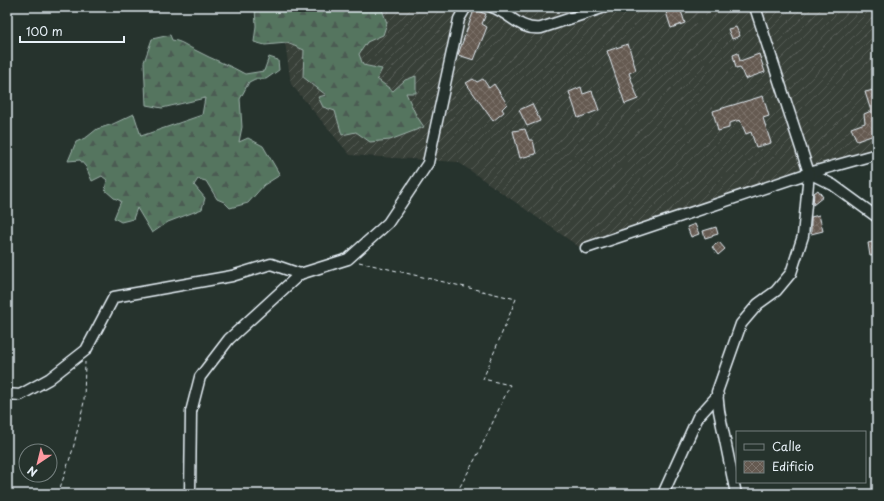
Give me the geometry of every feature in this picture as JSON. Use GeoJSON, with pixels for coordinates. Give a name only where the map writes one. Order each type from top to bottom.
{"type":"FeatureCollection","features":[{"type":"Feature","properties":{"kind":"street"},"geometry":{"type":"LineString","coordinates":[[190,494],[191,412],[200,376],[229,339],[300,274],[348,259],[388,223],[428,163],[459,19],[466,7]]}},
{"type":"Feature","properties":{"kind":"street"},"geometry":{"type":"LineString","coordinates":[[492,7],[532,29],[541,28],[605,7]]}},
{"type":"Feature","properties":{"kind":"street"},"geometry":{"type":"LineString","coordinates":[[662,494],[698,417],[718,394],[741,324],[758,304],[776,291],[791,273],[803,236],[809,173],[755,7]]}},
{"type":"Feature","properties":{"kind":"street"},"geometry":{"type":"LineString","coordinates":[[586,248],[809,173],[877,154]]}},
{"type":"Feature","properties":{"kind":"street"},"geometry":{"type":"LineString","coordinates":[[809,173],[833,185],[877,218]]}},
{"type":"Feature","properties":{"kind":"street"},"geometry":{"type":"LineString","coordinates":[[7,394],[20,395],[49,379],[86,350],[114,297],[232,276],[271,264],[300,274]]}},
{"type":"Feature","properties":{"kind":"street"},"geometry":{"type":"LineString","coordinates":[[718,394],[723,434],[736,494]]}},
{"type":"Feature","properties":{"kind":"path"},"geometry":{"type":"LineString","coordinates":[[348,259],[516,300],[483,379],[510,385],[480,452],[456,494]]}},
{"type":"Feature","properties":{"kind":"path"},"geometry":{"type":"LineString","coordinates":[[58,494],[74,449],[84,402],[86,350]]}},
{"type":"Feature","properties":{"kind":"shaded area"},"geometry":{"type":"Polygon","coordinates":[[[280,7],[877,7],[877,156],[585,251],[458,162],[350,155],[291,84],[280,7]]]}},
{"type":"Feature","properties":{"kind":"green space"},"geometry":{"type":"Polygon","coordinates":[[[255,7],[381,7],[387,23],[383,35],[367,42],[359,54],[363,65],[382,69],[377,79],[393,91],[405,80],[416,76],[416,93],[406,93],[416,115],[424,127],[390,140],[370,142],[356,132],[342,135],[335,111],[323,107],[318,97],[326,95],[303,77],[304,50],[287,43],[265,45],[254,42],[256,26],[255,7]]]}},
{"type":"Feature","properties":{"kind":"green space"},"geometry":{"type":"Polygon","coordinates":[[[170,35],[172,40],[182,43],[245,74],[264,71],[269,57],[278,60],[279,70],[266,79],[255,79],[249,82],[240,99],[242,127],[239,142],[248,138],[263,146],[280,175],[264,185],[248,203],[230,208],[224,202],[217,199],[206,181],[198,179],[194,185],[205,198],[202,209],[168,222],[152,233],[137,208],[133,219],[121,222],[114,218],[121,201],[114,198],[105,190],[107,180],[102,176],[92,181],[86,167],[80,160],[68,161],[76,142],[87,137],[97,129],[113,124],[134,114],[141,136],[202,115],[205,98],[162,108],[146,105],[144,62],[152,39],[170,35]]]}},
{"type":"Feature","properties":{"kind":"building"},"geometry":{"type":"Polygon","coordinates":[[[680,8],[685,23],[671,28],[666,12],[680,8]]]}},
{"type":"Feature","properties":{"kind":"building"},"geometry":{"type":"Polygon","coordinates":[[[474,10],[486,14],[482,24],[487,27],[474,60],[458,55],[474,10]]]}},
{"type":"Feature","properties":{"kind":"building"},"geometry":{"type":"Polygon","coordinates":[[[736,27],[740,36],[732,39],[728,29],[736,27]]]}},
{"type":"Feature","properties":{"kind":"building"},"geometry":{"type":"Polygon","coordinates":[[[628,44],[636,70],[629,73],[638,99],[625,104],[607,51],[628,44]]]}},
{"type":"Feature","properties":{"kind":"building"},"geometry":{"type":"Polygon","coordinates":[[[738,53],[740,61],[759,54],[765,72],[745,79],[740,67],[736,68],[733,55],[738,53]]]}},
{"type":"Feature","properties":{"kind":"building"},"geometry":{"type":"Polygon","coordinates":[[[473,79],[477,82],[483,79],[489,88],[494,84],[507,104],[502,109],[504,112],[493,121],[466,83],[473,79]]]}},
{"type":"Feature","properties":{"kind":"building"},"geometry":{"type":"Polygon","coordinates":[[[581,87],[583,94],[592,91],[599,110],[578,118],[569,92],[581,87]]]}},
{"type":"Feature","properties":{"kind":"building"},"geometry":{"type":"Polygon","coordinates":[[[874,90],[875,94],[877,93],[877,134],[857,141],[851,128],[865,123],[864,114],[871,111],[865,92],[874,90]]]}},
{"type":"Feature","properties":{"kind":"building"},"geometry":{"type":"Polygon","coordinates":[[[763,96],[769,116],[763,118],[771,143],[756,147],[751,132],[746,134],[740,120],[729,123],[729,128],[718,131],[713,111],[763,96]]]}},
{"type":"Feature","properties":{"kind":"building"},"geometry":{"type":"Polygon","coordinates":[[[532,104],[540,121],[527,126],[519,110],[532,104]]]}},
{"type":"Feature","properties":{"kind":"building"},"geometry":{"type":"Polygon","coordinates":[[[525,129],[529,140],[533,140],[536,154],[520,158],[513,131],[525,129]]]}},
{"type":"Feature","properties":{"kind":"building"},"geometry":{"type":"Polygon","coordinates":[[[818,190],[823,197],[813,205],[814,193],[818,190]]]}},
{"type":"Feature","properties":{"kind":"building"},"geometry":{"type":"Polygon","coordinates":[[[819,215],[823,231],[811,234],[811,217],[819,215]]]}},
{"type":"Feature","properties":{"kind":"building"},"geometry":{"type":"Polygon","coordinates":[[[695,224],[699,234],[691,237],[687,227],[695,224]]]}},
{"type":"Feature","properties":{"kind":"building"},"geometry":{"type":"Polygon","coordinates":[[[716,227],[718,234],[705,238],[703,231],[716,227]]]}},
{"type":"Feature","properties":{"kind":"building"},"geometry":{"type":"Polygon","coordinates":[[[877,241],[877,255],[870,256],[868,243],[877,241]]]}},
{"type":"Feature","properties":{"kind":"building"},"geometry":{"type":"Polygon","coordinates":[[[719,242],[725,249],[718,255],[712,247],[719,242]]]}}]}
